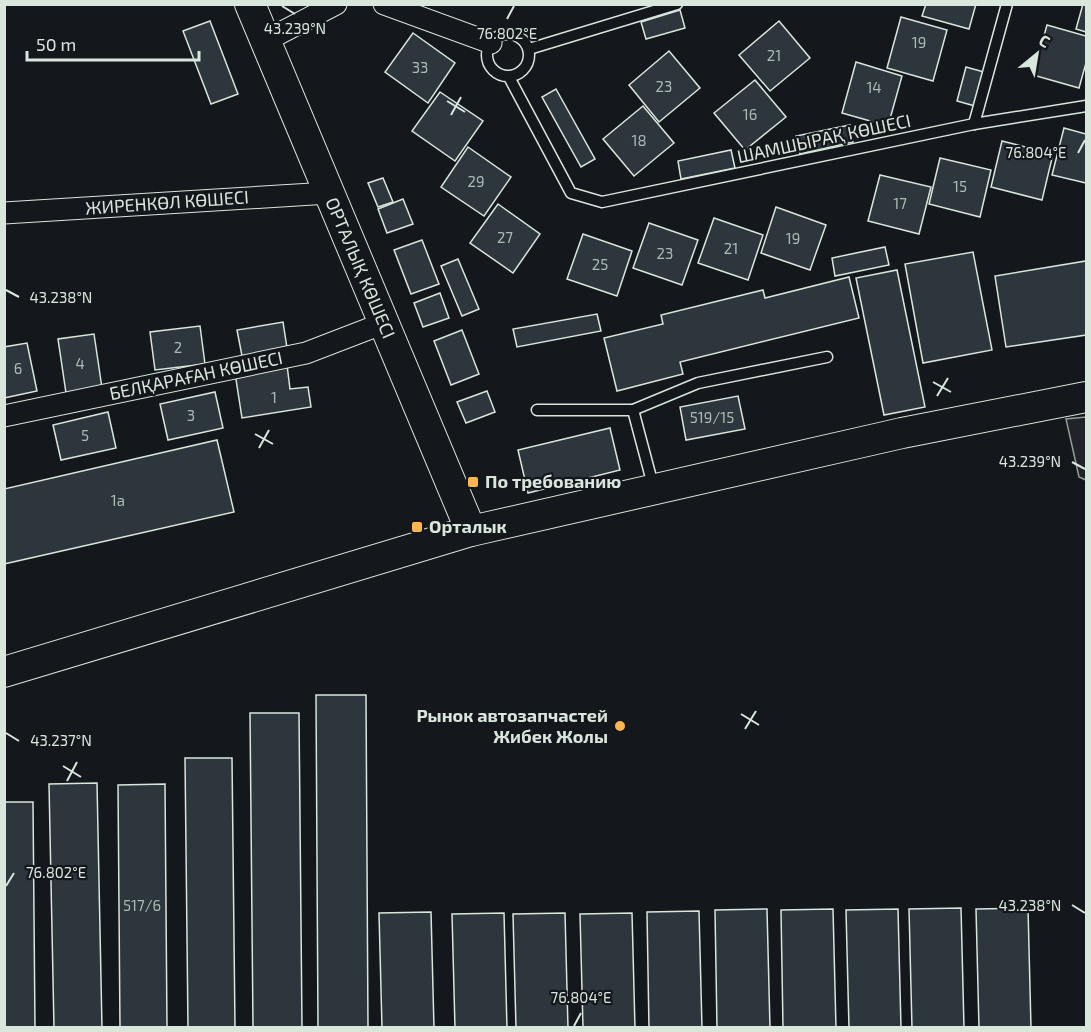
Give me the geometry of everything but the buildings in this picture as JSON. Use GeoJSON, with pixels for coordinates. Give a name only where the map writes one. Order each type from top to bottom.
{"type":"FeatureCollection","features":[{"type":"Feature","properties":{"kind":"main road","name":"ОРТАЛЫҚ КӨШЕСІ"},"geometry":{"type":"LineString","coordinates":[[250,4],[471,531]]}},
{"type":"Feature","properties":{"kind":"main road"},"geometry":{"type":"LineString","coordinates":[[4,672],[471,531],[902,433],[1086,397]]}},
{"type":"Feature","properties":{"kind":"street"},"geometry":{"type":"LineString","coordinates":[[265,41],[336,4]]}},
{"type":"Feature","properties":{"kind":"street"},"geometry":{"type":"LineString","coordinates":[[384,4],[491,43]]}},
{"type":"Feature","properties":{"kind":"street","name":"ЖИРЕНКӨЛ КӨШЕСІ"},"geometry":{"type":"LineString","coordinates":[[4,213],[329,193]]}},
{"type":"Feature","properties":{"kind":"street","name":"БЕЛҚАРАҒАН КӨШЕСІ"},"geometry":{"type":"LineString","coordinates":[[4,416],[306,353],[384,323]]}},
{"type":"Feature","properties":{"kind":"lane"},"geometry":{"type":"LineString","coordinates":[[529,50],[677,4]]}},
{"type":"Feature","properties":{"kind":"lane"},"geometry":{"type":"LineString","coordinates":[[974,124],[1007,4]]}},
{"type":"Feature","properties":{"kind":"lane"},"geometry":{"type":"LineString","coordinates":[[512,34],[522,39],[529,50],[530,58],[524,70],[509,77],[500,75],[489,66],[487,51],[491,43],[500,35],[512,34]]}},
{"type":"Feature","properties":{"kind":"lane","name":"ШАМШЫРАҚ КӨШЕСІ"},"geometry":{"type":"LineString","coordinates":[[509,77],[570,193],[602,202],[974,124],[1086,106]]}},
{"type":"Feature","properties":{"kind":"lane"},"geometry":{"type":"LineString","coordinates":[[537,410],[633,410],[698,383],[827,357]]}},
{"type":"Feature","properties":{"kind":"lane"},"geometry":{"type":"LineString","coordinates":[[633,410],[654,489]]}},
{"type":"Feature","properties":{"kind":"shaded area"},"geometry":{"type":"Polygon","coordinates":[[[1086,417],[1086,480],[1079,477],[1066,419],[1086,417]]]}},
{"type":"Feature","properties":{"kind":"place","name":"По требованию"},"geometry":{"type":"Point","coordinates":[473,482]}},
{"type":"Feature","properties":{"kind":"place","name":"Орталык"},"geometry":{"type":"Point","coordinates":[417,527]}},
{"type":"Feature","properties":{"kind":"place","name":"Рынок автозапчастей Жибек Жолы"},"geometry":{"type":"Point","coordinates":[620,726]}}]}
